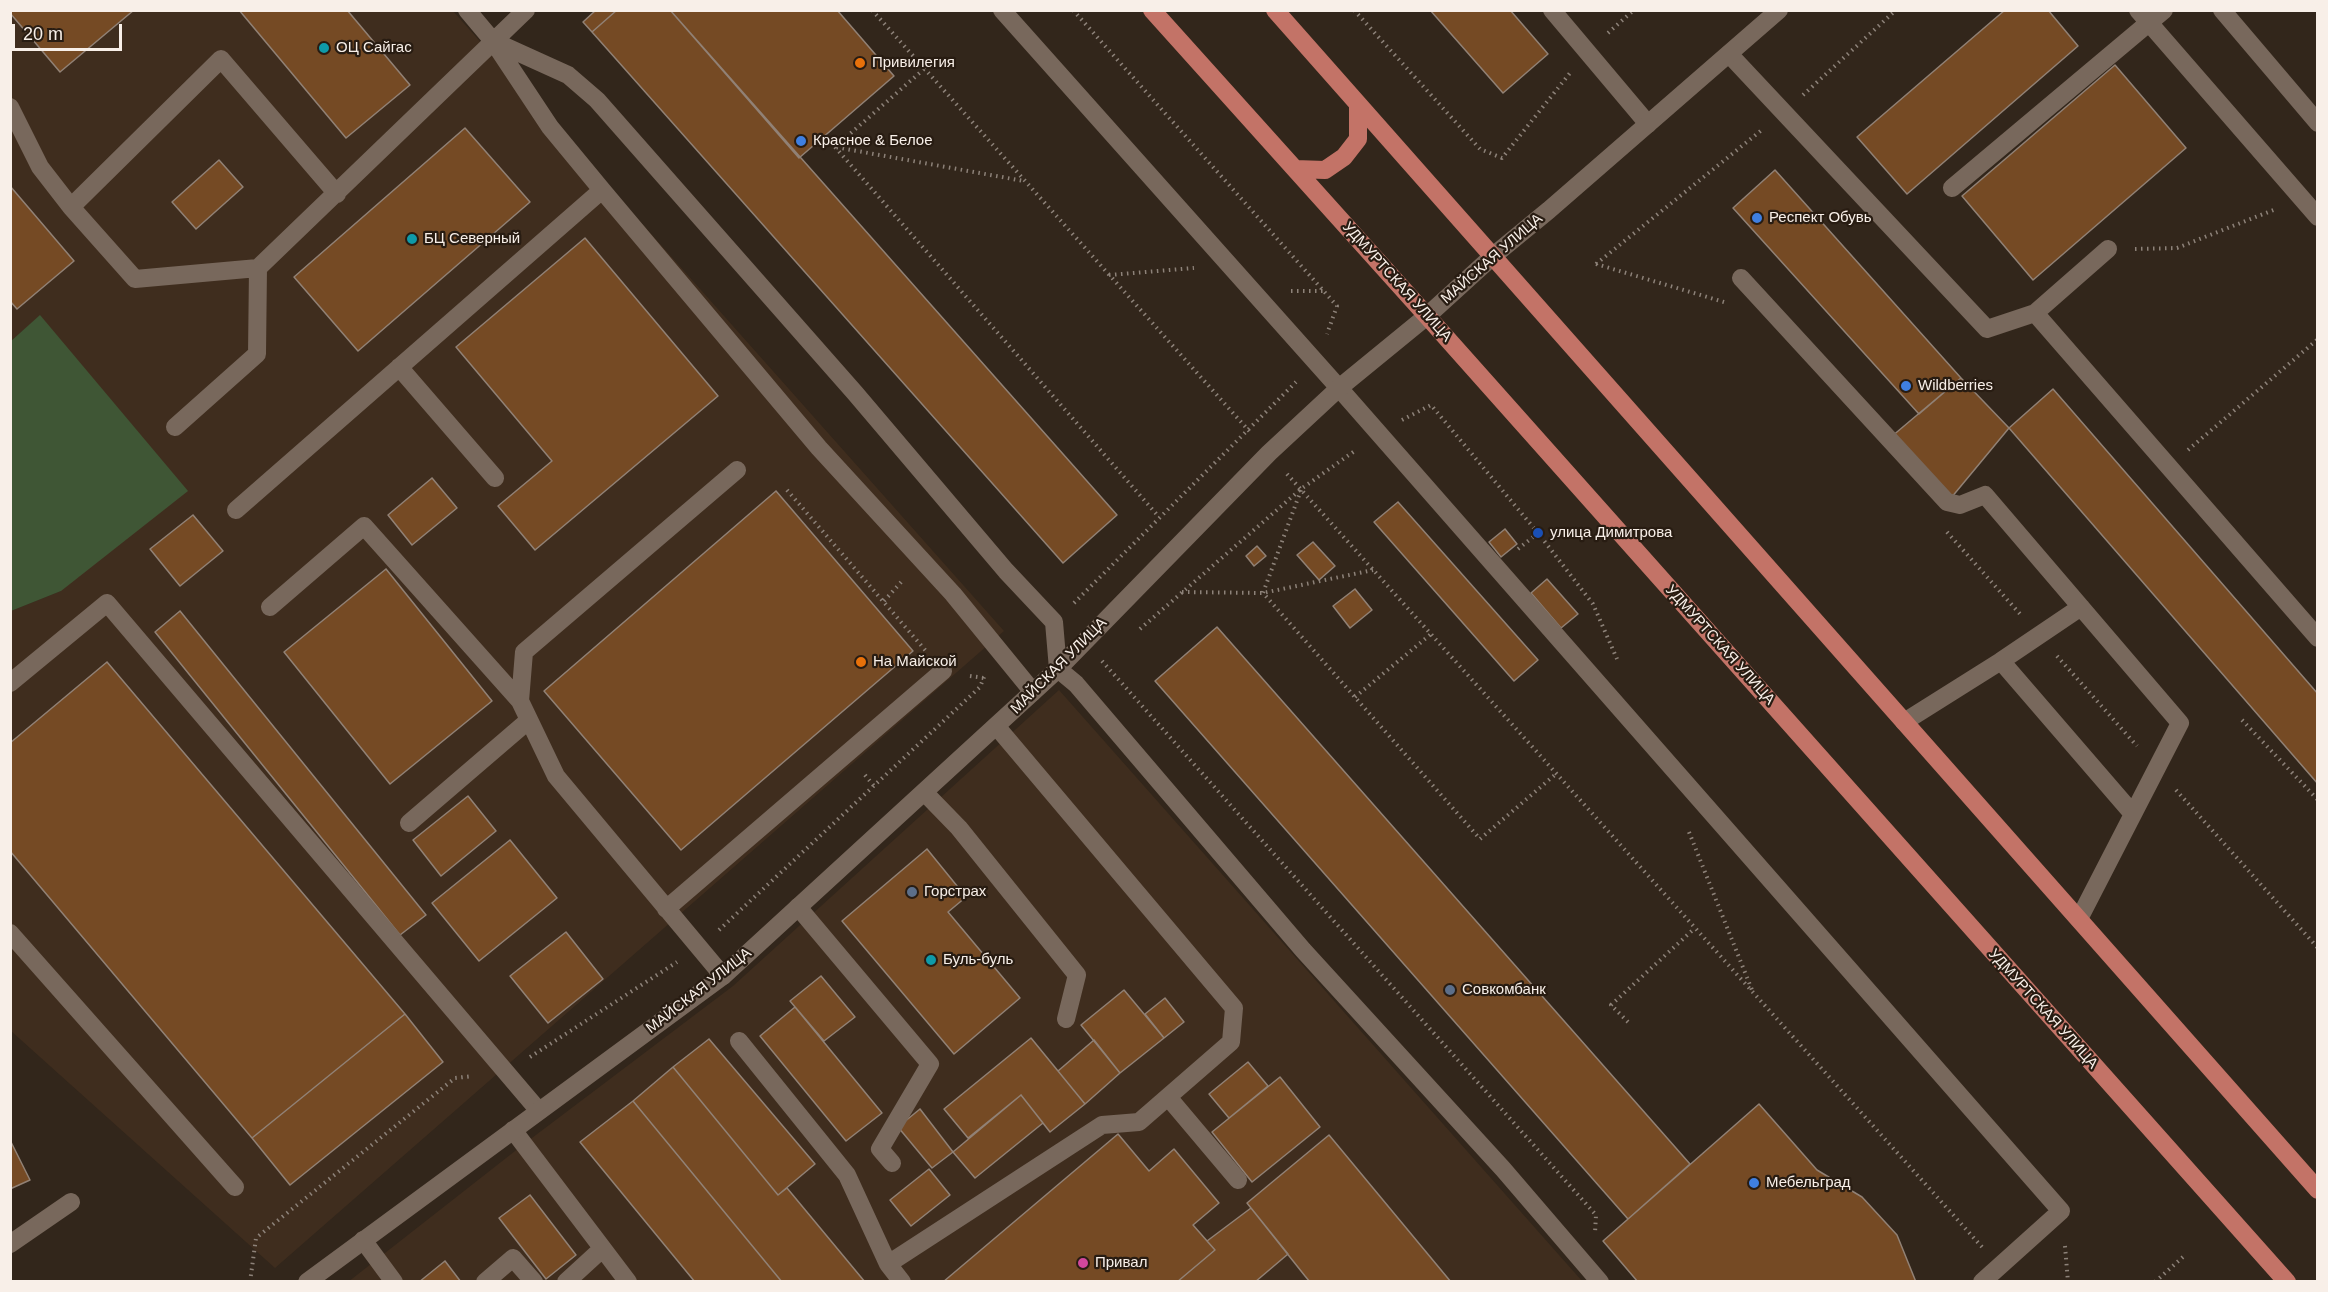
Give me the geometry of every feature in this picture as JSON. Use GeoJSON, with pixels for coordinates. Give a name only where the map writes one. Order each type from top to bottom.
{"type":"FeatureCollection","features":[{"type":"Feature","properties":{"kind":"main road","name":"УДМУРТСКАЯ УЛИЦА"},"geometry":{"type":"LineString","coordinates":[[1152,10],[2287,1281]]}},
{"type":"Feature","properties":{"kind":"main road"},"geometry":{"type":"LineString","coordinates":[[1275,10],[2318,1190]]}},
{"type":"Feature","properties":{"kind":"main road"},"geometry":{"type":"LineString","coordinates":[[1295,169],[1325,170],[1344,157],[1358,139],[1359,105]]}},
{"type":"Feature","properties":{"kind":"street"},"geometry":{"type":"LineString","coordinates":[[467,10],[493,41],[550,127],[602,190],[819,448],[953,594],[1034,692]]}},
{"type":"Feature","properties":{"kind":"street"},"geometry":{"type":"LineString","coordinates":[[10,107],[40,167],[71,207],[135,279],[258,268],[526,10]]}},
{"type":"Feature","properties":{"kind":"street"},"geometry":{"type":"LineString","coordinates":[[1002,10],[1339,388],[2061,1211],[1982,1281]]}},
{"type":"Feature","properties":{"kind":"street"},"geometry":{"type":"LineString","coordinates":[[1552,10],[1648,124]]}},
{"type":"Feature","properties":{"kind":"street","name":"МАЙСКАЯ УЛИЦА"},"geometry":{"type":"LineString","coordinates":[[307,1281],[723,976],[1034,692],[1269,453],[1339,388],[1427,316],[1493,256],[1779,10]]}},
{"type":"Feature","properties":{"kind":"street"},"geometry":{"type":"LineString","coordinates":[[1952,188],[2143,17],[2164,10]]}},
{"type":"Feature","properties":{"kind":"street"},"geometry":{"type":"LineString","coordinates":[[2222,10],[2318,123]]}},
{"type":"Feature","properties":{"kind":"street"},"geometry":{"type":"LineString","coordinates":[[2143,17],[2318,217]]}},
{"type":"Feature","properties":{"kind":"street"},"geometry":{"type":"LineString","coordinates":[[493,41],[568,75],[597,100],[855,393],[1006,571],[1054,622],[1058,669],[1076,684],[1303,950],[1503,1169],[1596,1277]]}},
{"type":"Feature","properties":{"kind":"street"},"geometry":{"type":"LineString","coordinates":[[1729,54],[1783,114],[1987,328],[2036,313],[2108,249]]}},
{"type":"Feature","properties":{"kind":"street"},"geometry":{"type":"LineString","coordinates":[[71,207],[221,59],[337,194]]}},
{"type":"Feature","properties":{"kind":"street"},"geometry":{"type":"LineString","coordinates":[[236,510],[602,190]]}},
{"type":"Feature","properties":{"kind":"street"},"geometry":{"type":"LineString","coordinates":[[175,427],[257,354],[258,268]]}},
{"type":"Feature","properties":{"kind":"street"},"geometry":{"type":"LineString","coordinates":[[1741,278],[1947,502],[1960,505],[1985,495],[2180,723],[2079,919]]}},
{"type":"Feature","properties":{"kind":"street"},"geometry":{"type":"LineString","coordinates":[[2036,313],[2318,639]]}},
{"type":"Feature","properties":{"kind":"street"},"geometry":{"type":"LineString","coordinates":[[399,367],[495,478]]}},
{"type":"Feature","properties":{"kind":"street"},"geometry":{"type":"LineString","coordinates":[[520,701],[524,652],[737,470]]}},
{"type":"Feature","properties":{"kind":"street"},"geometry":{"type":"LineString","coordinates":[[270,607],[364,526],[520,701],[556,776],[723,976]]}},
{"type":"Feature","properties":{"kind":"street"},"geometry":{"type":"LineString","coordinates":[[10,683],[107,603],[539,1111]]}},
{"type":"Feature","properties":{"kind":"street"},"geometry":{"type":"LineString","coordinates":[[1904,722],[2001,662],[2080,607]]}},
{"type":"Feature","properties":{"kind":"street"},"geometry":{"type":"LineString","coordinates":[[2001,662],[2133,814]]}},
{"type":"Feature","properties":{"kind":"street"},"geometry":{"type":"LineString","coordinates":[[666,909],[944,671]]}},
{"type":"Feature","properties":{"kind":"street"},"geometry":{"type":"LineString","coordinates":[[409,823],[529,720]]}},
{"type":"Feature","properties":{"kind":"street"},"geometry":{"type":"LineString","coordinates":[[888,1264],[1102,1125],[1139,1122],[1232,1042],[1234,1008],[997,727]]}},
{"type":"Feature","properties":{"kind":"street"},"geometry":{"type":"LineString","coordinates":[[925,793],[959,828],[1077,975],[1066,1019]]}},
{"type":"Feature","properties":{"kind":"street"},"geometry":{"type":"LineString","coordinates":[[798,907],[930,1064],[880,1149],[892,1162]]}},
{"type":"Feature","properties":{"kind":"street"},"geometry":{"type":"LineString","coordinates":[[10,933],[235,1187]]}},
{"type":"Feature","properties":{"kind":"street"},"geometry":{"type":"LineString","coordinates":[[739,1041],[847,1175],[888,1264],[902,1281]]}},
{"type":"Feature","properties":{"kind":"street"},"geometry":{"type":"LineString","coordinates":[[1168,1097],[1238,1179]]}},
{"type":"Feature","properties":{"kind":"street"},"geometry":{"type":"LineString","coordinates":[[513,1130],[628,1281]]}},
{"type":"Feature","properties":{"kind":"street"},"geometry":{"type":"LineString","coordinates":[[10,1244],[71,1202]]}},
{"type":"Feature","properties":{"kind":"street"},"geometry":{"type":"LineString","coordinates":[[363,1240],[394,1281]]}},
{"type":"Feature","properties":{"kind":"street"},"geometry":{"type":"LineString","coordinates":[[566,1281],[602,1249]]}},
{"type":"Feature","properties":{"kind":"street"},"geometry":{"type":"LineString","coordinates":[[485,1281],[513,1258],[534,1281]]}},
{"type":"Feature","properties":{"kind":"path"},"geometry":{"type":"LineString","coordinates":[[872,10],[1999,1267]]}},
{"type":"Feature","properties":{"kind":"path"},"geometry":{"type":"LineString","coordinates":[[1054,622],[1315,363],[1337,306],[1073,10]]}},
{"type":"Feature","properties":{"kind":"path"},"geometry":{"type":"LineString","coordinates":[[1354,10],[1480,149],[1502,158],[1587,50],[1634,10]]}},
{"type":"Feature","properties":{"kind":"path"},"geometry":{"type":"LineString","coordinates":[[1735,305],[1596,264],[1783,114],[1896,10]]}},
{"type":"Feature","properties":{"kind":"path"},"geometry":{"type":"LineString","coordinates":[[835,147],[924,69]]}},
{"type":"Feature","properties":{"kind":"path"},"geometry":{"type":"LineString","coordinates":[[835,147],[1025,181]]}},
{"type":"Feature","properties":{"kind":"path"},"geometry":{"type":"LineString","coordinates":[[835,147],[1159,517]]}},
{"type":"Feature","properties":{"kind":"path"},"geometry":{"type":"LineString","coordinates":[[2108,249],[2177,248],[2302,199]]}},
{"type":"Feature","properties":{"kind":"path"},"geometry":{"type":"LineString","coordinates":[[1109,275],[1228,265]]}},
{"type":"Feature","properties":{"kind":"path"},"geometry":{"type":"LineString","coordinates":[[2168,467],[2318,339]]}},
{"type":"Feature","properties":{"kind":"path"},"geometry":{"type":"LineString","coordinates":[[1138,630],[1301,489],[1378,433],[1431,405],[1538,533]]}},
{"type":"Feature","properties":{"kind":"path"},"geometry":{"type":"LineString","coordinates":[[1263,593],[1301,489]]}},
{"type":"Feature","properties":{"kind":"path"},"geometry":{"type":"LineString","coordinates":[[787,490],[944,671]]}},
{"type":"Feature","properties":{"kind":"path"},"geometry":{"type":"LineString","coordinates":[[1945,530],[2318,948]]}},
{"type":"Feature","properties":{"kind":"path"},"geometry":{"type":"LineString","coordinates":[[1182,592],[1263,593],[1374,570]]}},
{"type":"Feature","properties":{"kind":"path"},"geometry":{"type":"LineString","coordinates":[[884,602],[905,579]]}},
{"type":"Feature","properties":{"kind":"path"},"geometry":{"type":"LineString","coordinates":[[1263,593],[1480,839],[1557,774]]}},
{"type":"Feature","properties":{"kind":"path"},"geometry":{"type":"LineString","coordinates":[[1355,697],[1431,634]]}},
{"type":"Feature","properties":{"kind":"path"},"geometry":{"type":"LineString","coordinates":[[1086,640],[1596,1215],[1596,1277]]}},
{"type":"Feature","properties":{"kind":"path"},"geometry":{"type":"LineString","coordinates":[[1076,684],[1103,661]]}},
{"type":"Feature","properties":{"kind":"path"},"geometry":{"type":"LineString","coordinates":[[250,1281],[256,1238],[455,1078],[505,1073],[699,948],[980,687],[987,667]]}},
{"type":"Feature","properties":{"kind":"path"},"geometry":{"type":"LineString","coordinates":[[2242,720],[2318,800]]}},
{"type":"Feature","properties":{"kind":"path"},"geometry":{"type":"LineString","coordinates":[[1628,1022],[1611,1005],[1695,928]]}},
{"type":"Feature","properties":{"kind":"path"},"geometry":{"type":"LineString","coordinates":[[2155,1281],[2184,1256]]}},
{"type":"Feature","properties":{"kind":"shaded area"},"geometry":{"type":"Polygon","coordinates":[[[11,11],[453,11],[1004,631],[275,1268],[11,1031],[11,611],[61,591],[40,316],[11,341],[11,11]]]}},
{"type":"Feature","properties":{"kind":"shaded area"},"geometry":{"type":"Polygon","coordinates":[[[1059,690],[1582,1281],[348,1282],[524,1144],[733,986],[1059,690]]]}},
{"type":"Feature","properties":{"kind":"green space"},"geometry":{"type":"Polygon","coordinates":[[[40,315],[188,491],[61,591],[11,611],[11,341],[40,315]]]}},
{"type":"Feature","properties":{"kind":"building"},"geometry":{"type":"Polygon","coordinates":[[[10,10],[134,10],[60,72],[10,13],[10,10]]]}},
{"type":"Feature","properties":{"kind":"building","name":"ОЦ Сайгас"},"geometry":{"type":"Polygon","coordinates":[[[239,10],[347,10],[410,85],[346,138],[239,10]]]}},
{"type":"Feature","properties":{"kind":"building"},"geometry":{"type":"Polygon","coordinates":[[[596,10],[617,10],[592,32],[583,22],[596,10]]]}},
{"type":"Feature","properties":{"kind":"building"},"geometry":{"type":"Polygon","coordinates":[[[617,10],[670,10],[1117,515],[1063,563],[592,32],[617,10]]]}},
{"type":"Feature","properties":{"kind":"building"},"geometry":{"type":"Polygon","coordinates":[[[670,10],[837,10],[894,76],[799,158],[670,10]]]}},
{"type":"Feature","properties":{"kind":"building"},"geometry":{"type":"Polygon","coordinates":[[[1430,10],[1510,10],[1548,54],[1503,93],[1430,10]]]}},
{"type":"Feature","properties":{"kind":"building"},"geometry":{"type":"Polygon","coordinates":[[[2005,10],[2048,10],[2078,46],[1907,194],[1857,137],[2005,10]]]}},
{"type":"Feature","properties":{"kind":"building"},"geometry":{"type":"Polygon","coordinates":[[[2115,65],[2186,148],[2033,280],[1962,196],[2115,65]]]}},
{"type":"Feature","properties":{"kind":"building","name":"БЦ Северный"},"geometry":{"type":"Polygon","coordinates":[[[465,128],[530,202],[358,351],[294,277],[465,128]]]}},
{"type":"Feature","properties":{"kind":"building"},"geometry":{"type":"Polygon","coordinates":[[[219,160],[243,187],[196,229],[172,202],[219,160]]]}},
{"type":"Feature","properties":{"kind":"building"},"geometry":{"type":"Polygon","coordinates":[[[1775,170],[1961,378],[1919,414],[1733,208],[1775,170]]]}},
{"type":"Feature","properties":{"kind":"building"},"geometry":{"type":"Polygon","coordinates":[[[10,186],[74,261],[17,309],[10,301],[10,186]]]}},
{"type":"Feature","properties":{"kind":"building"},"geometry":{"type":"Polygon","coordinates":[[[585,238],[718,396],[535,550],[498,506],[552,461],[456,347],[585,238]]]}},
{"type":"Feature","properties":{"kind":"building"},"geometry":{"type":"Polygon","coordinates":[[[1961,378],[2009,428],[1951,498],[1891,437],[1961,378]]]}},
{"type":"Feature","properties":{"kind":"building"},"geometry":{"type":"Polygon","coordinates":[[[2053,389],[2318,694],[2318,784],[2009,428],[2053,389]]]}},
{"type":"Feature","properties":{"kind":"building"},"geometry":{"type":"Polygon","coordinates":[[[432,478],[457,508],[412,545],[388,515],[432,478]]]}},
{"type":"Feature","properties":{"kind":"building"},"geometry":{"type":"Polygon","coordinates":[[[776,491],[913,651],[681,850],[544,691],[776,491]]]}},
{"type":"Feature","properties":{"kind":"building"},"geometry":{"type":"Polygon","coordinates":[[[1398,502],[1538,660],[1514,681],[1374,522],[1398,502]]]}},
{"type":"Feature","properties":{"kind":"building"},"geometry":{"type":"Polygon","coordinates":[[[193,515],[223,551],[180,586],[150,549],[193,515]]]}},
{"type":"Feature","properties":{"kind":"building"},"geometry":{"type":"Polygon","coordinates":[[[1505,529],[1517,544],[1501,557],[1489,542],[1505,529]]]}},
{"type":"Feature","properties":{"kind":"building"},"geometry":{"type":"Polygon","coordinates":[[[1313,542],[1335,566],[1319,580],[1297,555],[1313,542]]]}},
{"type":"Feature","properties":{"kind":"building"},"geometry":{"type":"Polygon","coordinates":[[[1257,546],[1266,556],[1254,566],[1246,556],[1257,546]]]}},
{"type":"Feature","properties":{"kind":"building"},"geometry":{"type":"Polygon","coordinates":[[[386,569],[492,701],[390,784],[284,652],[386,569]]]}},
{"type":"Feature","properties":{"kind":"building"},"geometry":{"type":"Polygon","coordinates":[[[1547,579],[1578,614],[1561,628],[1531,593],[1547,579]]]}},
{"type":"Feature","properties":{"kind":"building"},"geometry":{"type":"Polygon","coordinates":[[[1355,589],[1372,610],[1350,628],[1333,606],[1355,589]]]}},
{"type":"Feature","properties":{"kind":"building"},"geometry":{"type":"Polygon","coordinates":[[[180,611],[426,915],[400,935],[155,632],[180,611]]]}},
{"type":"Feature","properties":{"kind":"building"},"geometry":{"type":"Polygon","coordinates":[[[1217,627],[1690,1164],[1628,1219],[1155,681],[1217,627]]]}},
{"type":"Feature","properties":{"kind":"building"},"geometry":{"type":"Polygon","coordinates":[[[107,662],[405,1014],[252,1138],[10,851],[10,743],[107,662]]]}},
{"type":"Feature","properties":{"kind":"building"},"geometry":{"type":"Polygon","coordinates":[[[468,796],[496,831],[441,876],[413,840],[468,796]]]}},
{"type":"Feature","properties":{"kind":"building"},"geometry":{"type":"Polygon","coordinates":[[[510,840],[557,898],[479,961],[432,903],[510,840]]]}},
{"type":"Feature","properties":{"kind":"building","name":"Буль-буль"},"geometry":{"type":"Polygon","coordinates":[[[927,849],[966,897],[948,912],[1020,998],[954,1054],[842,921],[927,849]]]}},
{"type":"Feature","properties":{"kind":"building"},"geometry":{"type":"Polygon","coordinates":[[[566,932],[603,979],[548,1023],[510,976],[566,932]]]}},
{"type":"Feature","properties":{"kind":"building"},"geometry":{"type":"Polygon","coordinates":[[[821,976],[855,1017],[824,1041],[790,1001],[821,976]]]}},
{"type":"Feature","properties":{"kind":"building"},"geometry":{"type":"Polygon","coordinates":[[[1124,990],[1164,1038],[1120,1073],[1081,1025],[1124,990]]]}},
{"type":"Feature","properties":{"kind":"building"},"geometry":{"type":"Polygon","coordinates":[[[1165,998],[1184,1022],[1164,1038],[1145,1014],[1165,998]]]}},
{"type":"Feature","properties":{"kind":"building"},"geometry":{"type":"Polygon","coordinates":[[[795,1007],[882,1113],[846,1141],[760,1036],[795,1007]]]}},
{"type":"Feature","properties":{"kind":"building"},"geometry":{"type":"Polygon","coordinates":[[[405,1014],[443,1062],[290,1185],[252,1138],[405,1014]]]}},
{"type":"Feature","properties":{"kind":"building"},"geometry":{"type":"Polygon","coordinates":[[[1031,1038],[1085,1104],[1050,1132],[1021,1095],[968,1138],[944,1109],[1031,1038]]]}},
{"type":"Feature","properties":{"kind":"building"},"geometry":{"type":"Polygon","coordinates":[[[709,1039],[815,1164],[778,1195],[673,1067],[709,1039]]]}},
{"type":"Feature","properties":{"kind":"building"},"geometry":{"type":"Polygon","coordinates":[[[1094,1040],[1120,1073],[1085,1104],[1058,1071],[1094,1040]]]}},
{"type":"Feature","properties":{"kind":"building"},"geometry":{"type":"Polygon","coordinates":[[[1248,1062],[1268,1086],[1229,1118],[1209,1094],[1248,1062]]]}},
{"type":"Feature","properties":{"kind":"building"},"geometry":{"type":"Polygon","coordinates":[[[673,1067],[778,1195],[787,1188],[865,1282],[782,1282],[633,1101],[673,1067]]]}},
{"type":"Feature","properties":{"kind":"building"},"geometry":{"type":"Polygon","coordinates":[[[1280,1077],[1320,1127],[1252,1182],[1212,1132],[1280,1077]]]}},
{"type":"Feature","properties":{"kind":"building"},"geometry":{"type":"Polygon","coordinates":[[[1021,1095],[1043,1123],[975,1178],[953,1152],[1021,1095]]]}},
{"type":"Feature","properties":{"kind":"building"},"geometry":{"type":"Polygon","coordinates":[[[633,1101],[782,1282],[695,1282],[580,1142],[633,1101]]]}},
{"type":"Feature","properties":{"kind":"building","name":"Мебельград"},"geometry":{"type":"Polygon","coordinates":[[[1759,1104],[1817,1170],[1862,1197],[1897,1235],[1916,1282],[1638,1282],[1603,1241],[1759,1104]]]}},
{"type":"Feature","properties":{"kind":"building"},"geometry":{"type":"Polygon","coordinates":[[[920,1109],[953,1152],[932,1168],[898,1127],[920,1109]]]}},
{"type":"Feature","properties":{"kind":"building"},"geometry":{"type":"Polygon","coordinates":[[[1118,1134],[1149,1171],[1174,1149],[1219,1203],[1193,1225],[1215,1250],[1177,1282],[943,1282],[1118,1134]]]}},
{"type":"Feature","properties":{"kind":"building"},"geometry":{"type":"Polygon","coordinates":[[[1329,1135],[1451,1282],[1310,1282],[1305,1276],[1247,1203],[1329,1135]]]}},
{"type":"Feature","properties":{"kind":"building"},"geometry":{"type":"Polygon","coordinates":[[[10,1140],[30,1180],[10,1189],[10,1140]]]}},
{"type":"Feature","properties":{"kind":"building"},"geometry":{"type":"Polygon","coordinates":[[[929,1169],[950,1195],[911,1226],[890,1200],[929,1169]]]}},
{"type":"Feature","properties":{"kind":"building"},"geometry":{"type":"Polygon","coordinates":[[[530,1195],[576,1255],[546,1279],[499,1218],[530,1195]]]}},
{"type":"Feature","properties":{"kind":"building"},"geometry":{"type":"Polygon","coordinates":[[[1251,1208],[1288,1254],[1255,1282],[1177,1282],[1215,1250],[1207,1241],[1251,1208]]]}},
{"type":"Feature","properties":{"kind":"building"},"geometry":{"type":"Polygon","coordinates":[[[445,1261],[461,1282],[419,1282],[445,1261]]]}},
{"type":"Feature","properties":{"kind":"place","name":"ОЦ Сайгас"},"geometry":{"type":"Point","coordinates":[324,48]}},
{"type":"Feature","properties":{"kind":"place","name":"Привилегия"},"geometry":{"type":"Point","coordinates":[860,63]}},
{"type":"Feature","properties":{"kind":"place","name":"Красное & Белое"},"geometry":{"type":"Point","coordinates":[801,141]}},
{"type":"Feature","properties":{"kind":"place","name":"Респект Обувь"},"geometry":{"type":"Point","coordinates":[1757,218]}},
{"type":"Feature","properties":{"kind":"place","name":"БЦ Северный"},"geometry":{"type":"Point","coordinates":[412,239]}},
{"type":"Feature","properties":{"kind":"place","name":"Wildberries"},"geometry":{"type":"Point","coordinates":[1906,386]}},
{"type":"Feature","properties":{"kind":"place","name":"улица Димитрова"},"geometry":{"type":"Point","coordinates":[1538,533]}},
{"type":"Feature","properties":{"kind":"place","name":"На Майской"},"geometry":{"type":"Point","coordinates":[861,662]}},
{"type":"Feature","properties":{"kind":"place","name":"Горстрах"},"geometry":{"type":"Point","coordinates":[912,892]}},
{"type":"Feature","properties":{"kind":"place","name":"Буль-буль"},"geometry":{"type":"Point","coordinates":[931,960]}},
{"type":"Feature","properties":{"kind":"place","name":"Совкомбанк"},"geometry":{"type":"Point","coordinates":[1450,990]}},
{"type":"Feature","properties":{"kind":"place","name":"Мебельград"},"geometry":{"type":"Point","coordinates":[1754,1183]}},
{"type":"Feature","properties":{"kind":"place","name":"Привал"},"geometry":{"type":"Point","coordinates":[1083,1263]}}]}
